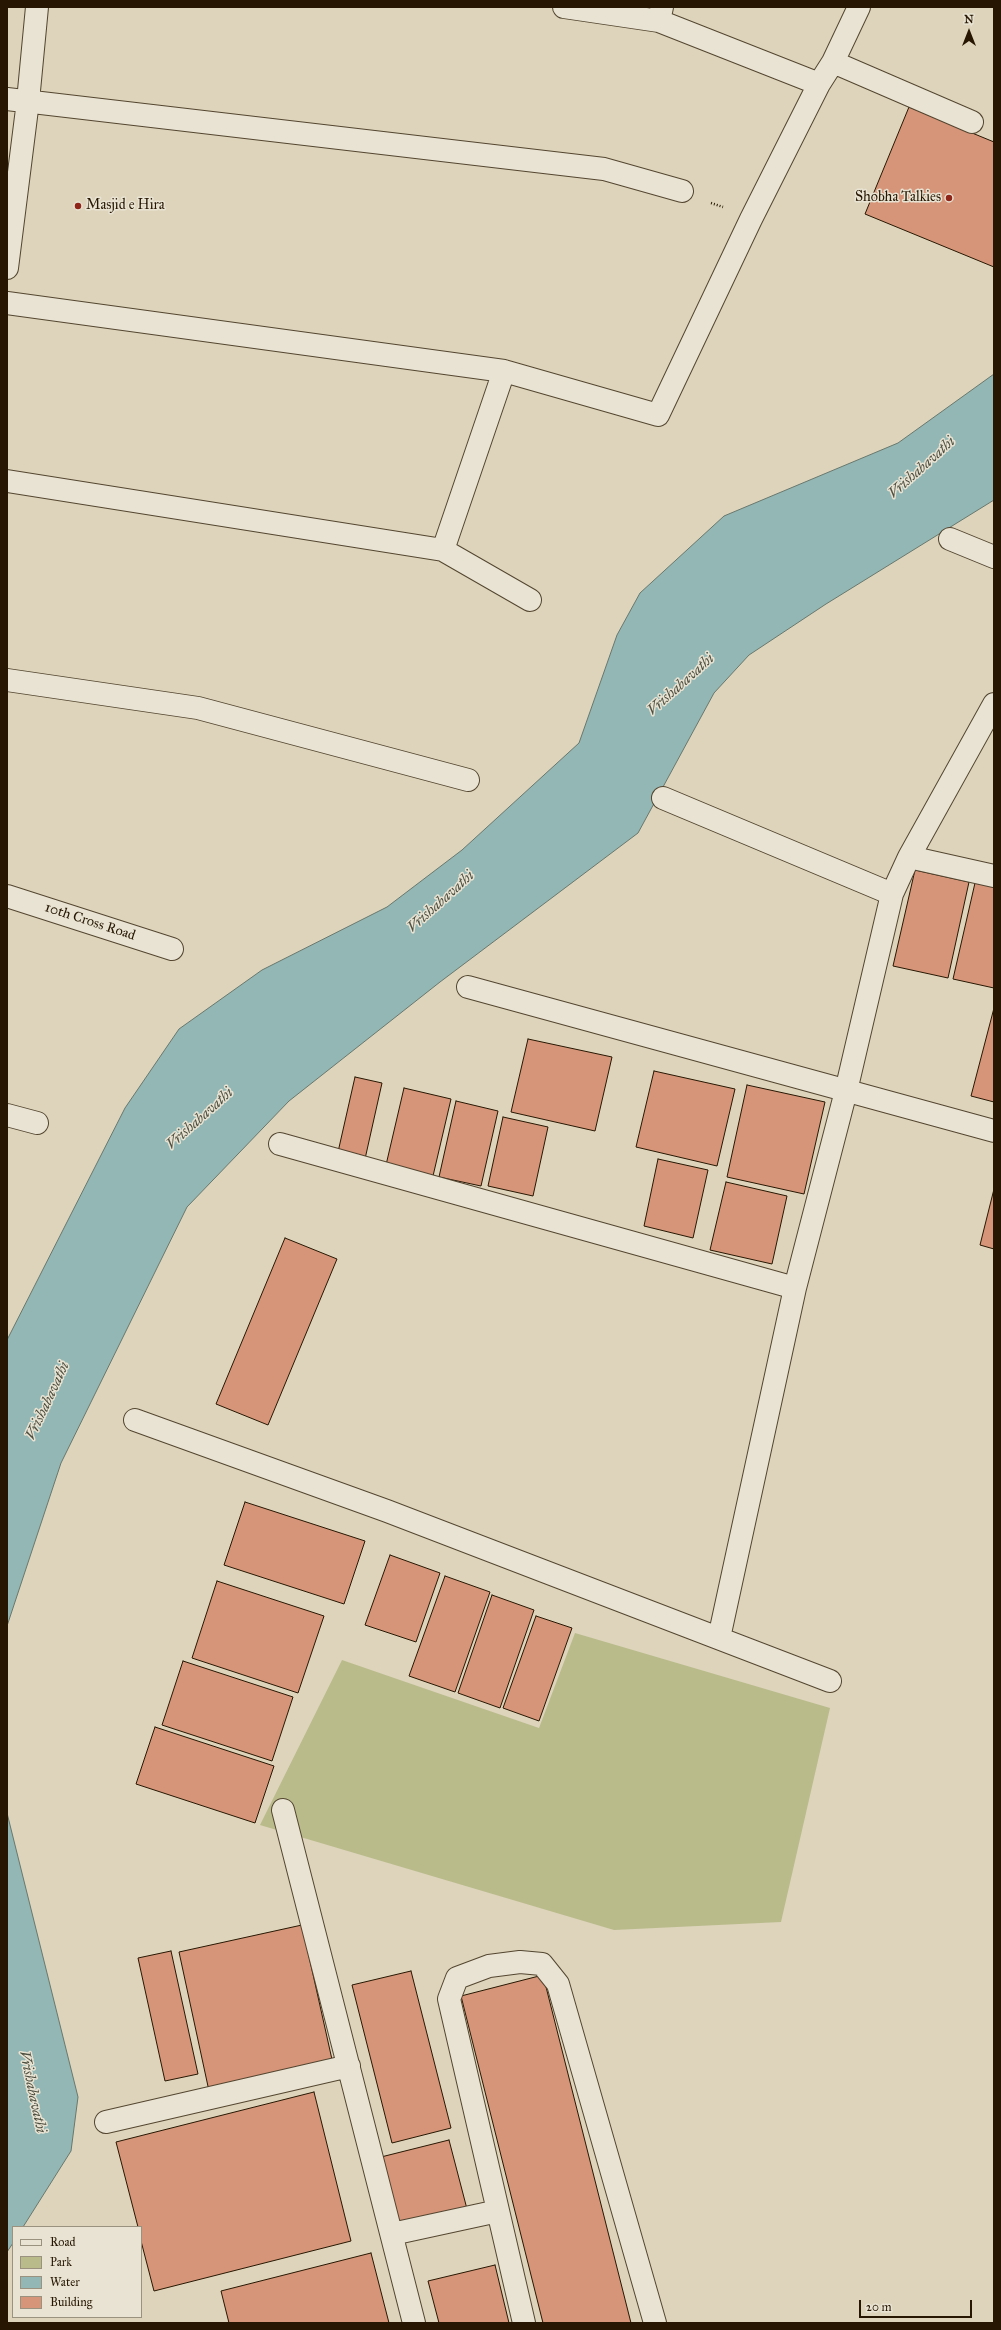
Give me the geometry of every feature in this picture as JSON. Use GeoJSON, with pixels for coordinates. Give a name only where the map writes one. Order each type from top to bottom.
{"type":"FeatureCollection","features":[{"type":"Feature","properties":{"kind":"street"},"geometry":{"type":"LineString","coordinates":[[7,268],[17,100],[37,7]]}},
{"type":"Feature","properties":{"kind":"street"},"geometry":{"type":"LineString","coordinates":[[564,7],[660,14],[819,84]]}},
{"type":"Feature","properties":{"kind":"street"},"geometry":{"type":"LineString","coordinates":[[7,303],[504,371],[658,415],[751,219],[819,84],[833,62],[859,7]]}},
{"type":"Feature","properties":{"kind":"street"},"geometry":{"type":"LineString","coordinates":[[833,62],[972,122]]}},
{"type":"Feature","properties":{"kind":"street"},"geometry":{"type":"LineString","coordinates":[[17,100],[604,169],[682,191]]}},
{"type":"Feature","properties":{"kind":"street"},"geometry":{"type":"LineString","coordinates":[[443,550],[504,371]]}},
{"type":"Feature","properties":{"kind":"street"},"geometry":{"type":"LineString","coordinates":[[7,481],[443,550],[530,600]]}},
{"type":"Feature","properties":{"kind":"street"},"geometry":{"type":"LineString","coordinates":[[950,539],[994,557]]}},
{"type":"Feature","properties":{"kind":"street"},"geometry":{"type":"LineString","coordinates":[[7,680],[198,708],[468,780]]}},
{"type":"Feature","properties":{"kind":"street"},"geometry":{"type":"LineString","coordinates":[[719,1638],[795,1288],[846,1090],[892,894],[909,857],[994,704]]}},
{"type":"Feature","properties":{"kind":"street"},"geometry":{"type":"LineString","coordinates":[[663,798],[892,894]]}},
{"type":"Feature","properties":{"kind":"street"},"geometry":{"type":"LineString","coordinates":[[909,857],[994,876]]}},
{"type":"Feature","properties":{"kind":"street","name":"10th Cross Road"},"geometry":{"type":"LineString","coordinates":[[7,896],[172,949]]}},
{"type":"Feature","properties":{"kind":"street"},"geometry":{"type":"LineString","coordinates":[[468,987],[994,1130]]}},
{"type":"Feature","properties":{"kind":"street"},"geometry":{"type":"LineString","coordinates":[[7,1114],[37,1123]]}},
{"type":"Feature","properties":{"kind":"street"},"geometry":{"type":"LineString","coordinates":[[280,1144],[795,1288]]}},
{"type":"Feature","properties":{"kind":"street"},"geometry":{"type":"LineString","coordinates":[[135,1420],[387,1511],[830,1681]]}},
{"type":"Feature","properties":{"kind":"street"},"geometry":{"type":"LineString","coordinates":[[283,1810],[414,2323]]}},
{"type":"Feature","properties":{"kind":"street"},"geometry":{"type":"LineString","coordinates":[[524,2323],[449,1999],[457,1978],[489,1966],[520,1962],[542,1964],[558,1984],[655,2323]]}},
{"type":"Feature","properties":{"kind":"street"},"geometry":{"type":"LineString","coordinates":[[106,2122],[349,2066]]}},
{"type":"Feature","properties":{"kind":"street"},"geometry":{"type":"LineString","coordinates":[[392,2234],[498,2211]]}},
{"type":"Feature","properties":{"kind":"path"},"geometry":{"type":"LineString","coordinates":[[682,191],[751,219]]}},
{"type":"Feature","properties":{"kind":"green space"},"geometry":{"type":"Polygon","coordinates":[[[575,1633],[830,1708],[781,1922],[614,1930],[260,1825],[342,1660],[539,1728],[575,1633]]]}},
{"type":"Feature","properties":{"kind":"water","name":"Vrishabavathi"},"geometry":{"type":"Polygon","coordinates":[[[994,374],[994,500],[826,604],[749,655],[714,693],[638,833],[440,982],[289,1101],[187,1207],[61,1463],[7,1626],[7,1340],[125,1108],[179,1029],[262,970],[387,907],[462,850],[579,743],[617,635],[640,593],[724,516],[898,443],[994,374]]]}},
{"type":"Feature","properties":{"kind":"water","name":"Vrishabavathi"},"geometry":{"type":"Polygon","coordinates":[[[7,1813],[78,2097],[71,2151],[24,2226],[12,2226],[12,2244],[7,2252],[7,1813]]]}},
{"type":"Feature","properties":{"kind":"building"},"geometry":{"type":"Polygon","coordinates":[[[909,107],[994,142],[994,267],[865,214],[909,107]]]}},
{"type":"Feature","properties":{"kind":"building"},"geometry":{"type":"Polygon","coordinates":[[[915,870],[969,882],[948,978],[893,966],[915,870]]]}},
{"type":"Feature","properties":{"kind":"building"},"geometry":{"type":"Polygon","coordinates":[[[975,883],[994,887],[994,988],[953,979],[975,883]]]}},
{"type":"Feature","properties":{"kind":"building"},"geometry":{"type":"Polygon","coordinates":[[[994,1008],[994,1102],[971,1096],[994,1008]]]}},
{"type":"Feature","properties":{"kind":"building"},"geometry":{"type":"Polygon","coordinates":[[[528,1039],[612,1057],[595,1131],[511,1112],[528,1039]]]}},
{"type":"Feature","properties":{"kind":"building"},"geometry":{"type":"Polygon","coordinates":[[[654,1071],[735,1089],[717,1166],[636,1147],[654,1071]]]}},
{"type":"Feature","properties":{"kind":"building"},"geometry":{"type":"Polygon","coordinates":[[[355,1077],[382,1083],[365,1159],[338,1152],[355,1077]]]}},
{"type":"Feature","properties":{"kind":"building"},"geometry":{"type":"Polygon","coordinates":[[[747,1085],[825,1102],[804,1194],[727,1177],[747,1085]]]}},
{"type":"Feature","properties":{"kind":"building"},"geometry":{"type":"Polygon","coordinates":[[[404,1088],[451,1099],[433,1176],[386,1165],[404,1088]]]}},
{"type":"Feature","properties":{"kind":"building"},"geometry":{"type":"Polygon","coordinates":[[[456,1101],[498,1111],[481,1186],[439,1177],[456,1101]]]}},
{"type":"Feature","properties":{"kind":"building"},"geometry":{"type":"Polygon","coordinates":[[[503,1117],[548,1127],[533,1196],[488,1186],[503,1117]]]}},
{"type":"Feature","properties":{"kind":"building"},"geometry":{"type":"Polygon","coordinates":[[[658,1159],[708,1170],[693,1238],[644,1226],[658,1159]]]}},
{"type":"Feature","properties":{"kind":"building"},"geometry":{"type":"Polygon","coordinates":[[[726,1182],[787,1196],[772,1264],[710,1250],[726,1182]]]}},
{"type":"Feature","properties":{"kind":"building"},"geometry":{"type":"Polygon","coordinates":[[[994,1189],[994,1249],[980,1245],[994,1189]]]}},
{"type":"Feature","properties":{"kind":"building"},"geometry":{"type":"Polygon","coordinates":[[[285,1238],[337,1259],[268,1425],[216,1404],[285,1238]]]}},
{"type":"Feature","properties":{"kind":"building"},"geometry":{"type":"Polygon","coordinates":[[[245,1502],[365,1541],[344,1604],[224,1565],[245,1502]]]}},
{"type":"Feature","properties":{"kind":"building"},"geometry":{"type":"Polygon","coordinates":[[[390,1555],[440,1573],[416,1642],[365,1625],[390,1555]]]}},
{"type":"Feature","properties":{"kind":"building"},"geometry":{"type":"Polygon","coordinates":[[[445,1576],[490,1592],[455,1692],[409,1676],[445,1576]]]}},
{"type":"Feature","properties":{"kind":"building"},"geometry":{"type":"Polygon","coordinates":[[[217,1581],[324,1616],[298,1693],[192,1658],[217,1581]]]}},
{"type":"Feature","properties":{"kind":"building"},"geometry":{"type":"Polygon","coordinates":[[[492,1595],[534,1610],[500,1708],[458,1693],[492,1595]]]}},
{"type":"Feature","properties":{"kind":"building"},"geometry":{"type":"Polygon","coordinates":[[[536,1616],[572,1628],[539,1721],[503,1708],[536,1616]]]}},
{"type":"Feature","properties":{"kind":"building"},"geometry":{"type":"Polygon","coordinates":[[[183,1661],[293,1697],[272,1761],[162,1725],[183,1661]]]}},
{"type":"Feature","properties":{"kind":"building"},"geometry":{"type":"Polygon","coordinates":[[[155,1727],[274,1766],[255,1823],[136,1784],[155,1727]]]}},
{"type":"Feature","properties":{"kind":"building"},"geometry":{"type":"Polygon","coordinates":[[[302,1925],[333,2064],[209,2091],[179,1952],[302,1925]]]}},
{"type":"Feature","properties":{"kind":"building"},"geometry":{"type":"Polygon","coordinates":[[[171,1951],[198,2074],[165,2081],[138,1958],[171,1951]]]}},
{"type":"Feature","properties":{"kind":"building"},"geometry":{"type":"Polygon","coordinates":[[[411,1971],[451,2128],[392,2143],[352,1985],[411,1971]]]}},
{"type":"Feature","properties":{"kind":"building"},"geometry":{"type":"Polygon","coordinates":[[[543,1975],[631,2323],[543,2323],[461,1996],[543,1975]]]}},
{"type":"Feature","properties":{"kind":"building"},"geometry":{"type":"Polygon","coordinates":[[[314,2092],[351,2241],[154,2291],[142,2245],[142,2226],[138,2226],[116,2142],[314,2092]]]}},
{"type":"Feature","properties":{"kind":"building"},"geometry":{"type":"Polygon","coordinates":[[[449,2140],[467,2209],[398,2226],[381,2157],[449,2140]]]}},
{"type":"Feature","properties":{"kind":"building"},"geometry":{"type":"Polygon","coordinates":[[[371,2253],[389,2323],[229,2323],[221,2291],[371,2253]]]}},
{"type":"Feature","properties":{"kind":"building"},"geometry":{"type":"Polygon","coordinates":[[[495,2265],[509,2323],[439,2323],[428,2281],[495,2265]]]}},
{"type":"Feature","properties":{"kind":"place","name":"Shobha Talkies"},"geometry":{"type":"Point","coordinates":[949,198]}},
{"type":"Feature","properties":{"kind":"place","name":"Masjid e Hira"},"geometry":{"type":"Point","coordinates":[78,206]}}]}
